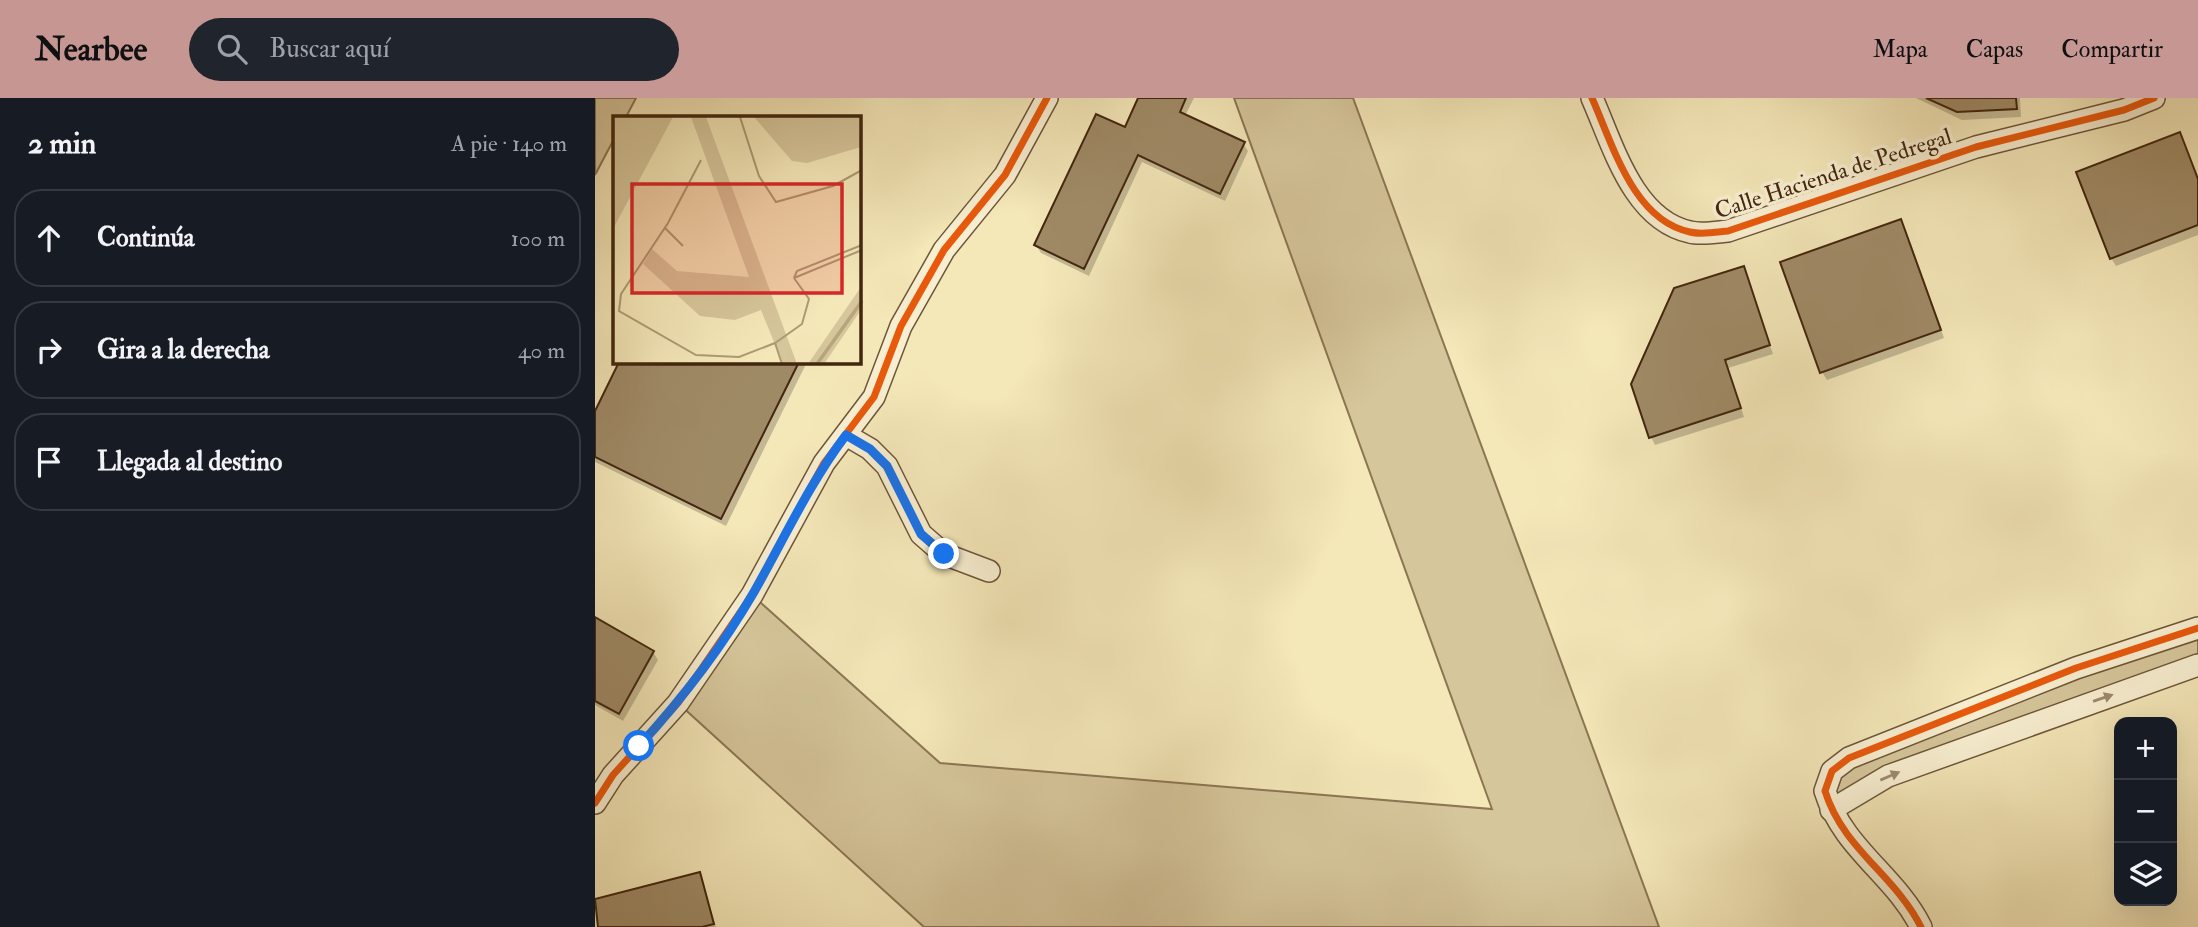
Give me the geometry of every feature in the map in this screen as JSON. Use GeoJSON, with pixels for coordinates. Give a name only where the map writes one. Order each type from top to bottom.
{"type":"FeatureCollection","features":[{"type":"Feature","properties":{"kind":"street"},"geometry":{"type":"LineString","coordinates":[[595,803],[613,775],[678,703],[752,594],[824,463],[874,397],[901,326],[944,250],[1005,175],[1047,98]]}},
{"type":"Feature","properties":{"kind":"street","name":"Calle Hacienda de Pedregal"},"geometry":{"type":"LineString","coordinates":[[1592,98],[1628,180],[1657,217],[1691,233],[1728,231],[1976,147],[2124,110],[2154,98]]}},
{"type":"Feature","properties":{"kind":"street"},"geometry":{"type":"LineString","coordinates":[[846,435],[870,449],[887,466],[921,534],[944,554],[989,571]]}},
{"type":"Feature","properties":{"kind":"street"},"geometry":{"type":"LineString","coordinates":[[1921,927],[1912,910],[1843,833],[1825,791],[1832,771],[1849,758],[2076,668],[2198,628]]}},
{"type":"Feature","properties":{"kind":"street"},"geometry":{"type":"LineString","coordinates":[[1831,810],[1888,776],[2198,665]]}},
{"type":"Feature","properties":{"kind":"shaded area"},"geometry":{"type":"Polygon","coordinates":[[[595,98],[636,98],[627,116],[613,116],[613,141],[595,175],[595,98]]]}},
{"type":"Feature","properties":{"kind":"shaded area"},"geometry":{"type":"Polygon","coordinates":[[[1234,98],[1353,98],[1659,927],[924,927],[678,703],[752,595],[940,763],[1492,809],[1234,98]]]}},
{"type":"Feature","properties":{"kind":"shaded area"},"geometry":{"type":"Polygon","coordinates":[[[2198,628],[2198,665],[2097,700],[1831,810],[1832,771],[2198,628]]]}},
{"type":"Feature","properties":{"kind":"building"},"geometry":{"type":"Polygon","coordinates":[[[1138,98],[1186,98],[1180,112],[1245,142],[1220,194],[1138,155],[1084,269],[1034,245],[1096,114],[1125,127],[1138,98]]]}},
{"type":"Feature","properties":{"kind":"building"},"geometry":{"type":"Polygon","coordinates":[[[1926,98],[2016,98],[2017,109],[1957,112],[1926,98]]]}},
{"type":"Feature","properties":{"kind":"building"},"geometry":{"type":"Polygon","coordinates":[[[2180,132],[2198,179],[2198,225],[2110,259],[2076,172],[2180,132]]]}},
{"type":"Feature","properties":{"kind":"building"},"geometry":{"type":"Polygon","coordinates":[[[1901,219],[1941,330],[1820,373],[1780,262],[1901,219]]]}},
{"type":"Feature","properties":{"kind":"building"},"geometry":{"type":"Polygon","coordinates":[[[1744,266],[1770,345],[1725,360],[1741,408],[1649,438],[1631,384],[1674,288],[1744,266]]]}},
{"type":"Feature","properties":{"kind":"building"},"geometry":{"type":"Polygon","coordinates":[[[618,364],[798,364],[721,519],[595,457],[595,411],[618,364]]]}},
{"type":"Feature","properties":{"kind":"building"},"geometry":{"type":"Polygon","coordinates":[[[595,617],[654,651],[619,714],[595,701],[595,617]]]}},
{"type":"Feature","properties":{"kind":"building"},"geometry":{"type":"Polygon","coordinates":[[[700,872],[714,924],[702,927],[598,927],[595,899],[700,872]]]}},
{"type":"Feature","properties":{"kind":"cycle path"},"geometry":{"type":"LineString","coordinates":[[595,803],[613,775],[678,703],[752,595],[824,463],[874,397],[901,326],[944,250],[1005,175],[1047,98]]}},
{"type":"Feature","properties":{"kind":"cycle path"},"geometry":{"type":"LineString","coordinates":[[1592,98],[1617,158],[1639,197],[1670,225],[1690,232],[1704,233],[1728,231],[1976,147],[2124,110],[2154,98]]}},
{"type":"Feature","properties":{"kind":"cycle path"},"geometry":{"type":"LineString","coordinates":[[1921,927],[1898,892],[1856,846],[1833,811],[1825,791],[1832,771],[1849,758],[2076,668],[2198,628]]}},
{"type":"Feature","properties":{"kind":"route"},"geometry":{"type":"LineString","coordinates":[[639,746],[678,703],[752,594],[824,463],[846,435],[870,449],[887,466],[921,534],[944,554]]}}]}
